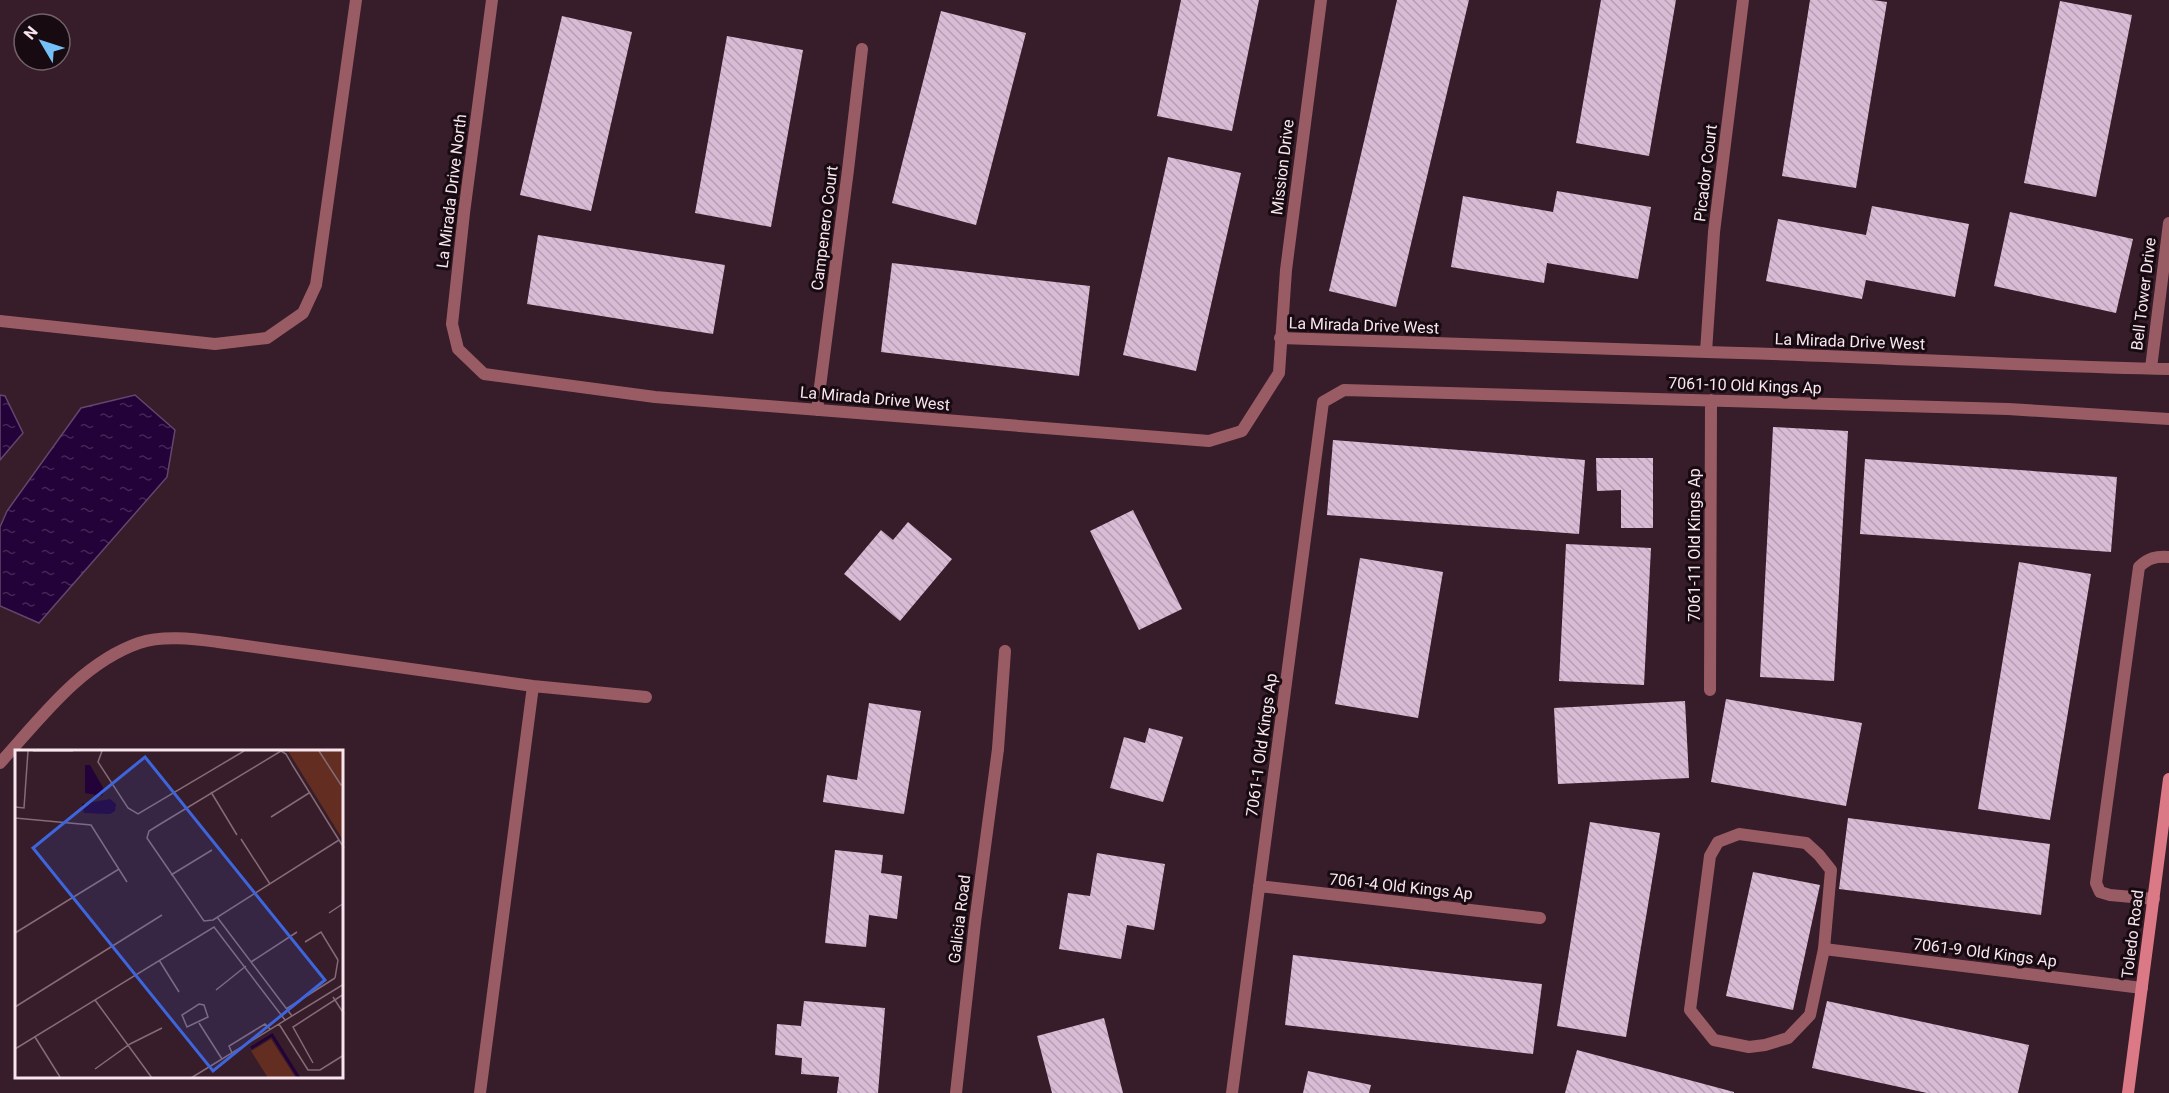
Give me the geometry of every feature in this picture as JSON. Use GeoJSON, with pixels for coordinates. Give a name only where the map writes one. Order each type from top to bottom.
{"type":"FeatureCollection","features":[{"type":"Feature","properties":{"kind":"street"},"geometry":{"type":"LineString","coordinates":[[0,321],[215,344],[267,338],[303,313],[315,285],[356,0]]}},
{"type":"Feature","properties":{"kind":"street","name":"La Mirada Drive North"},"geometry":{"type":"LineString","coordinates":[[484,374],[458,349],[452,324],[492,0]]}},
{"type":"Feature","properties":{"kind":"street","name":"Mission Drive"},"geometry":{"type":"LineString","coordinates":[[1280,338],[1286,270],[1320,0]]}},
{"type":"Feature","properties":{"kind":"street","name":"Picador Court"},"geometry":{"type":"LineString","coordinates":[[1707,351],[1714,232],[1743,0]]}},
{"type":"Feature","properties":{"kind":"street","name":"Campenero Court"},"geometry":{"type":"LineString","coordinates":[[817,410],[862,49]]}},
{"type":"Feature","properties":{"kind":"street","name":"Bell Tower Drive"},"geometry":{"type":"LineString","coordinates":[[2151,368],[2169,224]]}},
{"type":"Feature","properties":{"kind":"street","name":"La Mirada Drive West"},"geometry":{"type":"LineString","coordinates":[[484,374],[655,397],[1209,441],[1242,431],[1279,373],[1280,338],[1618,351],[1707,351],[2085,368],[2169,369]]}},
{"type":"Feature","properties":{"kind":"street","name":"7061-10 Old Kings Ap"},"geometry":{"type":"LineString","coordinates":[[1323,402],[1344,390],[2008,409],[2169,419]]}},
{"type":"Feature","properties":{"kind":"street","name":"7061-11 Old Kings Ap"},"geometry":{"type":"LineString","coordinates":[[1710,690],[1711,400]]}},
{"type":"Feature","properties":{"kind":"street","name":"7061-1 Old Kings Ap"},"geometry":{"type":"LineString","coordinates":[[1232,1093],[1323,402]]}},
{"type":"Feature","properties":{"kind":"street"},"geometry":{"type":"LineString","coordinates":[[2154,899],[2110,895],[2100,892],[2096,883],[2139,567],[2146,559],[2169,557]]}},
{"type":"Feature","properties":{"kind":"street"},"geometry":{"type":"LineString","coordinates":[[0,763],[61,696],[98,664],[140,643],[180,638],[533,686],[646,698]]}},
{"type":"Feature","properties":{"kind":"street","name":"Galicia Road"},"geometry":{"type":"LineString","coordinates":[[956,1093],[975,922],[998,749],[1005,651]]}},
{"type":"Feature","properties":{"kind":"street"},"geometry":{"type":"LineString","coordinates":[[480,1093],[533,686]]}},
{"type":"Feature","properties":{"kind":"street","name":"Toledo Road"},"geometry":{"type":"LineString","coordinates":[[2128,1093],[2169,779]]}},
{"type":"Feature","properties":{"kind":"street"},"geometry":{"type":"LineString","coordinates":[[1739,834],[1806,843],[1819,855],[1831,870],[1824,949],[1810,1015],[1788,1038],[1766,1045],[1749,1047],[1714,1040],[1690,1010],[1710,856],[1718,842],[1739,834]]}},
{"type":"Feature","properties":{"kind":"street","name":"7061-4 Old Kings Ap"},"geometry":{"type":"LineString","coordinates":[[1259,886],[1540,918]]}},
{"type":"Feature","properties":{"kind":"street","name":"7061-9 Old Kings Ap"},"geometry":{"type":"LineString","coordinates":[[1824,949],[2142,988]]}},
{"type":"Feature","properties":{"kind":"water"},"geometry":{"type":"Polygon","coordinates":[[[0,395],[5,396],[23,433],[0,460],[0,395]]]}},
{"type":"Feature","properties":{"kind":"water"},"geometry":{"type":"Polygon","coordinates":[[[135,395],[175,430],[167,477],[39,623],[0,606],[0,527],[7,511],[81,408],[135,395]]]}},
{"type":"Feature","properties":{"kind":"building"},"geometry":{"type":"Polygon","coordinates":[[[1181,0],[1259,0],[1232,131],[1157,116],[1181,0]]]}},
{"type":"Feature","properties":{"kind":"building"},"geometry":{"type":"Polygon","coordinates":[[[1397,0],[1469,0],[1396,307],[1329,291],[1397,0]]]}},
{"type":"Feature","properties":{"kind":"building"},"geometry":{"type":"Polygon","coordinates":[[[1601,0],[1676,0],[1649,156],[1576,143],[1601,0]]]}},
{"type":"Feature","properties":{"kind":"building"},"geometry":{"type":"Polygon","coordinates":[[[1810,0],[1887,2],[1856,188],[1782,176],[1810,0]]]}},
{"type":"Feature","properties":{"kind":"building"},"geometry":{"type":"Polygon","coordinates":[[[2060,1],[2132,15],[2096,197],[2024,183],[2060,1]]]}},
{"type":"Feature","properties":{"kind":"building"},"geometry":{"type":"Polygon","coordinates":[[[941,11],[1026,33],[976,225],[892,203],[941,11]]]}},
{"type":"Feature","properties":{"kind":"building"},"geometry":{"type":"Polygon","coordinates":[[[562,16],[632,32],[591,211],[520,195],[562,16]]]}},
{"type":"Feature","properties":{"kind":"building"},"geometry":{"type":"Polygon","coordinates":[[[727,36],[803,50],[771,227],[695,213],[727,36]]]}},
{"type":"Feature","properties":{"kind":"building"},"geometry":{"type":"Polygon","coordinates":[[[1168,157],[1241,173],[1196,371],[1123,355],[1168,157]]]}},
{"type":"Feature","properties":{"kind":"building"},"geometry":{"type":"Polygon","coordinates":[[[1557,191],[1651,207],[1638,279],[1547,263],[1544,283],[1451,267],[1463,196],[1553,212],[1557,191]]]}},
{"type":"Feature","properties":{"kind":"building"},"geometry":{"type":"Polygon","coordinates":[[[1872,206],[1969,224],[1955,297],[1866,280],[1862,299],[1766,281],[1778,219],[1866,235],[1872,206]]]}},
{"type":"Feature","properties":{"kind":"building"},"geometry":{"type":"Polygon","coordinates":[[[2010,212],[2133,239],[2116,313],[1994,286],[2010,212]]]}},
{"type":"Feature","properties":{"kind":"building"},"geometry":{"type":"Polygon","coordinates":[[[538,235],[725,265],[713,334],[527,304],[538,235]]]}},
{"type":"Feature","properties":{"kind":"building"},"geometry":{"type":"Polygon","coordinates":[[[892,263],[1090,286],[1079,376],[881,352],[892,263]]]}},
{"type":"Feature","properties":{"kind":"building"},"geometry":{"type":"Polygon","coordinates":[[[1773,427],[1848,431],[1834,681],[1760,677],[1773,427]]]}},
{"type":"Feature","properties":{"kind":"building"},"geometry":{"type":"Polygon","coordinates":[[[1333,440],[1585,460],[1579,534],[1327,515],[1333,440]]]}},
{"type":"Feature","properties":{"kind":"building"},"geometry":{"type":"Polygon","coordinates":[[[1596,458],[1653,458],[1653,528],[1621,528],[1621,490],[1597,491],[1596,458]]]}},
{"type":"Feature","properties":{"kind":"building"},"geometry":{"type":"Polygon","coordinates":[[[1865,459],[2117,477],[2111,552],[1860,534],[1865,459]]]}},
{"type":"Feature","properties":{"kind":"building"},"geometry":{"type":"Polygon","coordinates":[[[1133,510],[1182,609],[1139,630],[1090,531],[1133,510]]]}},
{"type":"Feature","properties":{"kind":"building"},"geometry":{"type":"Polygon","coordinates":[[[908,522],[952,559],[900,621],[844,574],[881,530],[893,540],[908,522]]]}},
{"type":"Feature","properties":{"kind":"building"},"geometry":{"type":"Polygon","coordinates":[[[1566,544],[1651,548],[1644,685],[1559,681],[1566,544]]]}},
{"type":"Feature","properties":{"kind":"building"},"geometry":{"type":"Polygon","coordinates":[[[1360,558],[1443,572],[1418,718],[1335,704],[1360,558]]]}},
{"type":"Feature","properties":{"kind":"building"},"geometry":{"type":"Polygon","coordinates":[[[2019,562],[2091,574],[2050,820],[1978,809],[2019,562]]]}},
{"type":"Feature","properties":{"kind":"building"},"geometry":{"type":"Polygon","coordinates":[[[1726,699],[1862,723],[1846,806],[1711,782],[1726,699]]]}},
{"type":"Feature","properties":{"kind":"building"},"geometry":{"type":"Polygon","coordinates":[[[1685,701],[1689,778],[1558,784],[1554,708],[1685,701]]]}},
{"type":"Feature","properties":{"kind":"building"},"geometry":{"type":"Polygon","coordinates":[[[869,703],[921,711],[904,814],[823,802],[827,775],[857,780],[869,703]]]}},
{"type":"Feature","properties":{"kind":"building"},"geometry":{"type":"Polygon","coordinates":[[[1149,728],[1183,737],[1163,802],[1110,788],[1124,737],[1145,743],[1149,728]]]}},
{"type":"Feature","properties":{"kind":"building"},"geometry":{"type":"Polygon","coordinates":[[[1848,818],[2050,844],[2041,915],[1839,889],[1848,818]]]}},
{"type":"Feature","properties":{"kind":"building"},"geometry":{"type":"Polygon","coordinates":[[[1590,822],[1660,833],[1626,1037],[1557,1026],[1590,822]]]}},
{"type":"Feature","properties":{"kind":"building"},"geometry":{"type":"Polygon","coordinates":[[[835,850],[883,855],[881,873],[902,876],[897,919],[869,915],[866,947],[825,943],[835,850]]]}},
{"type":"Feature","properties":{"kind":"building"},"geometry":{"type":"Polygon","coordinates":[[[1097,853],[1165,864],[1154,930],[1127,925],[1121,959],[1059,949],[1068,893],[1090,896],[1097,853]]]}},
{"type":"Feature","properties":{"kind":"building"},"geometry":{"type":"Polygon","coordinates":[[[1753,872],[1820,885],[1793,1010],[1726,996],[1753,872]]]}},
{"type":"Feature","properties":{"kind":"building"},"geometry":{"type":"Polygon","coordinates":[[[1293,955],[1542,984],[1533,1054],[1285,1025],[1293,955]]]}},
{"type":"Feature","properties":{"kind":"building"},"geometry":{"type":"Polygon","coordinates":[[[804,1001],[885,1008],[878,1093],[837,1093],[839,1077],[801,1074],[802,1058],[775,1055],[777,1024],[801,1026],[804,1001]]]}},
{"type":"Feature","properties":{"kind":"building"},"geometry":{"type":"Polygon","coordinates":[[[1827,1001],[2029,1045],[2018,1093],[1927,1093],[1812,1068],[1827,1001]]]}},
{"type":"Feature","properties":{"kind":"building"},"geometry":{"type":"Polygon","coordinates":[[[1104,1018],[1123,1093],[1052,1093],[1037,1036],[1104,1018]]]}},
{"type":"Feature","properties":{"kind":"building"},"geometry":{"type":"Polygon","coordinates":[[[1577,1050],[1734,1092],[1734,1093],[1565,1093],[1577,1050]]]}},
{"type":"Feature","properties":{"kind":"building"},"geometry":{"type":"Polygon","coordinates":[[[1308,1071],[1371,1085],[1369,1093],[1303,1093],[1308,1071]]]}}]}
